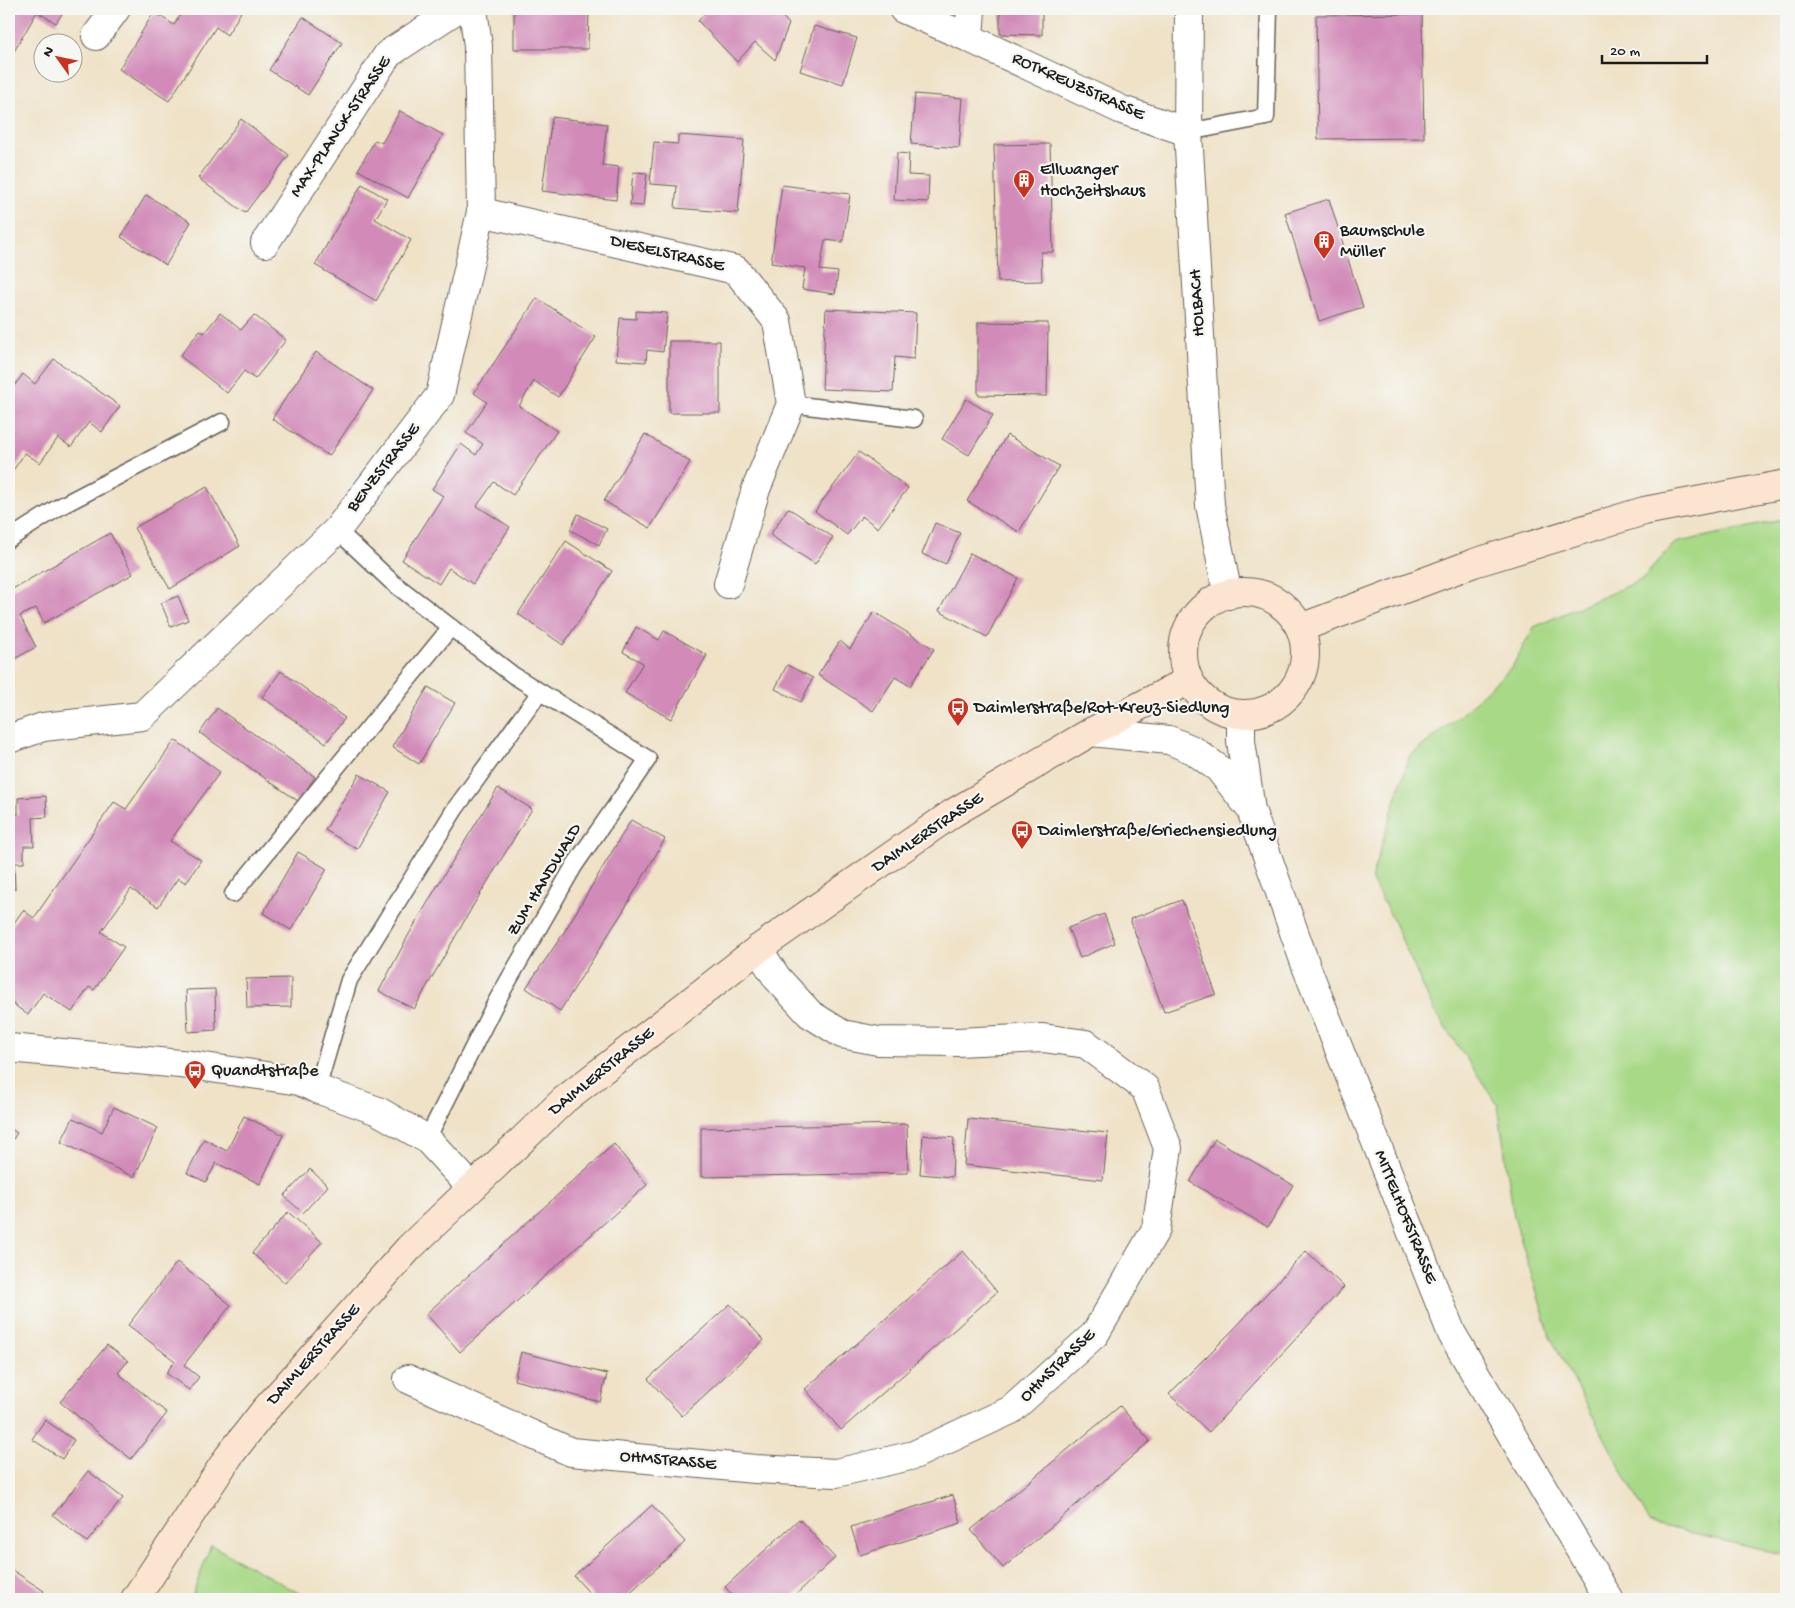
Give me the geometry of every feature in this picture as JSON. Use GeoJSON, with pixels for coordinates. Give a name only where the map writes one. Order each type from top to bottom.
{"type":"FeatureCollection","features":[{"type":"Feature","properties":{"kind":"main road"},"geometry":{"type":"LineString","coordinates":[[1300,628],[1474,563],[1644,511],[1786,484]]}},
{"type":"Feature","properties":{"kind":"main road"},"geometry":{"type":"LineString","coordinates":[[1254,592],[1273,599],[1289,611],[1300,628],[1305,648],[1303,668],[1295,688],[1280,702],[1268,709],[1262,712],[1241,715],[1222,710],[1205,700],[1192,686],[1184,667],[1183,647],[1188,628],[1199,611],[1215,598],[1234,593],[1254,592]]}},
{"type":"Feature","properties":{"kind":"main road","name":"DAIMLERSTRASSE"},"geometry":{"type":"LineString","coordinates":[[135,1599],[229,1456],[264,1411],[409,1248],[564,1100],[758,949],[953,813],[1091,732],[1189,680]]}},
{"type":"Feature","properties":{"kind":"street"},"geometry":{"type":"LineString","coordinates":[[96,36],[116,9]]}},
{"type":"Feature","properties":{"kind":"street","name":"MAX-PLANCK-STRASSE"},"geometry":{"type":"LineString","coordinates":[[265,244],[388,54],[457,9]]}},
{"type":"Feature","properties":{"kind":"street","name":"BENZSTRASSE"},"geometry":{"type":"LineString","coordinates":[[9,739],[43,726],[142,716],[337,530],[440,395],[481,212],[478,46],[473,9]]}},
{"type":"Feature","properties":{"kind":"street","name":"ROTKREUZSTRASSE"},"geometry":{"type":"LineString","coordinates":[[903,9],[1122,110],[1188,132]]}},
{"type":"Feature","properties":{"kind":"street"},"geometry":{"type":"LineString","coordinates":[[969,38],[971,9]]}},
{"type":"Feature","properties":{"kind":"street","name":"HOLBACH"},"geometry":{"type":"LineString","coordinates":[[1189,9],[1188,132],[1210,505],[1228,595]]}},
{"type":"Feature","properties":{"kind":"street","name":"DIESELSTRASSE"},"geometry":{"type":"LineString","coordinates":[[481,212],[736,270],[777,321],[791,404]]}},
{"type":"Feature","properties":{"kind":"street"},"geometry":{"type":"LineString","coordinates":[[728,584],[756,489],[791,404]]}},
{"type":"Feature","properties":{"kind":"street","name":"MITTELHOFSTRASSE"},"geometry":{"type":"LineString","coordinates":[[1241,715],[1241,740],[1252,810],[1306,966],[1452,1334],[1609,1599]]}},
{"type":"Feature","properties":{"kind":"street","name":"MITTELHOFSTRASSE"},"geometry":{"type":"LineString","coordinates":[[1091,732],[1169,740],[1193,750],[1219,769],[1252,810]]}},
{"type":"Feature","properties":{"kind":"street","name":"OHMSTRASSE"},"geometry":{"type":"LineString","coordinates":[[408,1379],[571,1452],[756,1469],[836,1473],[914,1454],[1012,1410],[1094,1334],[1156,1230],[1168,1148],[1144,1088],[1086,1044],[1043,1038],[957,1042],[878,1041],[842,1034],[810,1014],[777,978],[758,949]]}},
{"type":"Feature","properties":{"kind":"street"},"geometry":{"type":"LineString","coordinates":[[9,1048],[191,1065],[299,1081],[378,1111],[427,1139],[471,1187]]}},
{"type":"Feature","properties":{"kind":"lane"},"geometry":{"type":"LineString","coordinates":[[1188,132],[1266,117],[1269,9]]}},
{"type":"Feature","properties":{"kind":"lane"},"geometry":{"type":"LineString","coordinates":[[791,404],[914,420]]}},
{"type":"Feature","properties":{"kind":"lane"},"geometry":{"type":"LineString","coordinates":[[9,539],[59,507],[222,422]]}},
{"type":"Feature","properties":{"kind":"lane","name":"ZUM HANDWALD"},"geometry":{"type":"LineString","coordinates":[[337,530],[392,582],[513,675],[648,759],[564,883],[496,1002],[427,1139]]}},
{"type":"Feature","properties":{"kind":"lane"},"geometry":{"type":"LineString","coordinates":[[233,894],[451,627]]}},
{"type":"Feature","properties":{"kind":"lane"},"geometry":{"type":"LineString","coordinates":[[318,1089],[349,980],[455,808],[540,692]]}},
{"type":"Feature","properties":{"kind":"green space"},"geometry":{"type":"Polygon","coordinates":[[[1786,519],[1786,1555],[1650,1523],[1550,1336],[1514,1217],[1498,1105],[1434,1011],[1391,916],[1371,879],[1409,757],[1457,718],[1512,667],[1534,627],[1641,580],[1675,543],[1786,519]]]}},
{"type":"Feature","properties":{"kind":"green space"},"geometry":{"type":"Polygon","coordinates":[[[211,1545],[310,1599],[191,1599],[211,1545]]]}},
{"type":"Feature","properties":{"kind":"building"},"geometry":{"type":"Polygon","coordinates":[[[9,9],[65,9],[56,23],[37,12],[9,60],[9,9]]]}},
{"type":"Feature","properties":{"kind":"building"},"geometry":{"type":"Polygon","coordinates":[[[184,9],[237,9],[241,12],[227,35],[216,27],[169,101],[119,69],[154,12],[174,25],[184,9]]]}},
{"type":"Feature","properties":{"kind":"building"},"geometry":{"type":"Polygon","coordinates":[[[514,9],[589,9],[588,49],[514,49],[514,9]]]}},
{"type":"Feature","properties":{"kind":"building"},"geometry":{"type":"Polygon","coordinates":[[[709,9],[757,9],[762,13],[766,9],[776,9],[789,24],[775,60],[755,42],[737,62],[698,21],[709,9]]]}},
{"type":"Feature","properties":{"kind":"building"},"geometry":{"type":"Polygon","coordinates":[[[1000,9],[1042,9],[1042,35],[1000,34],[1000,9]]]}},
{"type":"Feature","properties":{"kind":"building"},"geometry":{"type":"Polygon","coordinates":[[[1422,14],[1424,138],[1318,139],[1316,15],[1422,14]]]}},
{"type":"Feature","properties":{"kind":"building"},"geometry":{"type":"Polygon","coordinates":[[[303,17],[342,43],[308,95],[269,70],[303,17]]]}},
{"type":"Feature","properties":{"kind":"building"},"geometry":{"type":"Polygon","coordinates":[[[814,26],[857,38],[843,84],[800,71],[814,26]]]}},
{"type":"Feature","properties":{"kind":"building"},"geometry":{"type":"Polygon","coordinates":[[[915,94],[963,98],[959,148],[911,144],[915,94]]]}},
{"type":"Feature","properties":{"kind":"building"},"geometry":{"type":"Polygon","coordinates":[[[400,111],[443,135],[408,198],[358,170],[375,140],[382,143],[400,111]]]}},
{"type":"Feature","properties":{"kind":"building"},"geometry":{"type":"Polygon","coordinates":[[[552,117],[607,124],[602,165],[619,167],[616,200],[542,191],[552,117]]]}},
{"type":"Feature","properties":{"kind":"building"},"geometry":{"type":"Polygon","coordinates":[[[241,119],[289,155],[245,213],[198,178],[241,119]]]}},
{"type":"Feature","properties":{"kind":"building"},"geometry":{"type":"Polygon","coordinates":[[[678,135],[744,140],[738,213],[675,208],[677,186],[650,184],[654,142],[678,144],[678,135]]]}},
{"type":"Feature","properties":{"kind":"building","name":"Ellwanger Hochzeitshaus"},"geometry":{"type":"Polygon","coordinates":[[[1050,144],[1053,252],[1041,252],[1042,281],[998,282],[994,145],[1050,144]]]}},
{"type":"Feature","properties":{"kind":"building"},"geometry":{"type":"Polygon","coordinates":[[[897,153],[909,154],[908,175],[929,176],[928,202],[894,200],[897,153]]]}},
{"type":"Feature","properties":{"kind":"building"},"geometry":{"type":"Polygon","coordinates":[[[633,172],[647,173],[643,206],[630,205],[633,172]]]}},
{"type":"Feature","properties":{"kind":"building"},"geometry":{"type":"Polygon","coordinates":[[[362,184],[387,199],[375,219],[411,240],[376,301],[315,265],[362,184]]]}},
{"type":"Feature","properties":{"kind":"building"},"geometry":{"type":"Polygon","coordinates":[[[782,185],[850,194],[843,242],[825,240],[820,270],[838,272],[835,294],[802,289],[805,268],[771,263],[782,185]]]}},
{"type":"Feature","properties":{"kind":"building"},"geometry":{"type":"Polygon","coordinates":[[[146,195],[191,222],[166,265],[121,237],[146,195]]]}},
{"type":"Feature","properties":{"kind":"building","name":"Baumschule Müller"},"geometry":{"type":"Polygon","coordinates":[[[1329,199],[1363,307],[1319,321],[1285,213],[1329,199]]]}},
{"type":"Feature","properties":{"kind":"building"},"geometry":{"type":"Polygon","coordinates":[[[537,298],[596,337],[558,397],[534,381],[519,406],[557,431],[513,495],[494,482],[477,506],[510,527],[473,584],[449,568],[439,584],[402,560],[443,496],[432,489],[461,444],[476,455],[483,444],[466,433],[487,402],[474,393],[537,298]]]}},
{"type":"Feature","properties":{"kind":"building"},"geometry":{"type":"Polygon","coordinates":[[[826,309],[916,313],[914,359],[895,357],[893,392],[822,389],[826,309]]]}},
{"type":"Feature","properties":{"kind":"building"},"geometry":{"type":"Polygon","coordinates":[[[636,311],[667,313],[663,352],[647,350],[646,362],[616,360],[620,318],[636,319],[636,311]]]}},
{"type":"Feature","properties":{"kind":"building"},"geometry":{"type":"Polygon","coordinates":[[[220,313],[241,330],[254,315],[286,340],[255,379],[244,371],[227,393],[180,356],[200,330],[204,333],[220,313]]]}},
{"type":"Feature","properties":{"kind":"building"},"geometry":{"type":"Polygon","coordinates":[[[978,322],[1048,323],[1047,396],[978,395],[978,322]]]}},
{"type":"Feature","properties":{"kind":"building"},"geometry":{"type":"Polygon","coordinates":[[[669,341],[720,341],[720,413],[669,413],[669,341]]]}},
{"type":"Feature","properties":{"kind":"building"},"geometry":{"type":"Polygon","coordinates":[[[316,352],[373,390],[329,456],[272,419],[316,352]]]}},
{"type":"Feature","properties":{"kind":"building"},"geometry":{"type":"Polygon","coordinates":[[[54,359],[120,406],[102,432],[89,422],[71,447],[58,438],[40,463],[25,453],[9,476],[9,393],[23,374],[35,384],[54,359]]]}},
{"type":"Feature","properties":{"kind":"building"},"geometry":{"type":"Polygon","coordinates":[[[966,399],[993,415],[969,455],[942,439],[966,399]]]}},
{"type":"Feature","properties":{"kind":"building"},"geometry":{"type":"Polygon","coordinates":[[[645,434],[690,462],[650,528],[604,501],[645,434]]]}},
{"type":"Feature","properties":{"kind":"building"},"geometry":{"type":"Polygon","coordinates":[[[1007,435],[1059,466],[1019,532],[967,501],[1007,435]]]}},
{"type":"Feature","properties":{"kind":"building"},"geometry":{"type":"Polygon","coordinates":[[[859,452],[908,488],[878,528],[862,516],[847,535],[815,511],[859,452]]]}},
{"type":"Feature","properties":{"kind":"building"},"geometry":{"type":"Polygon","coordinates":[[[207,487],[240,546],[170,589],[134,528],[207,487]]]}},
{"type":"Feature","properties":{"kind":"building"},"geometry":{"type":"Polygon","coordinates":[[[788,508],[833,537],[815,564],[770,535],[788,508]]]}},
{"type":"Feature","properties":{"kind":"building"},"geometry":{"type":"Polygon","coordinates":[[[578,514],[607,529],[599,545],[570,530],[578,514]]]}},
{"type":"Feature","properties":{"kind":"building"},"geometry":{"type":"Polygon","coordinates":[[[935,523],[960,533],[946,564],[922,554],[935,523]]]}},
{"type":"Feature","properties":{"kind":"building"},"geometry":{"type":"Polygon","coordinates":[[[110,533],[133,574],[44,623],[36,608],[20,616],[36,647],[9,662],[9,591],[110,533]]]}},
{"type":"Feature","properties":{"kind":"building"},"geometry":{"type":"Polygon","coordinates":[[[566,541],[612,571],[563,645],[518,614],[566,541]]]}},
{"type":"Feature","properties":{"kind":"building"},"geometry":{"type":"Polygon","coordinates":[[[970,553],[1018,578],[987,637],[939,611],[970,553]]]}},
{"type":"Feature","properties":{"kind":"building"},"geometry":{"type":"Polygon","coordinates":[[[178,596],[188,620],[171,627],[161,603],[178,596]]]}},
{"type":"Feature","properties":{"kind":"building"},"geometry":{"type":"Polygon","coordinates":[[[874,612],[934,649],[910,686],[895,677],[873,711],[818,675],[840,641],[850,649],[874,612]]]}},
{"type":"Feature","properties":{"kind":"building"},"geometry":{"type":"Polygon","coordinates":[[[636,627],[659,640],[664,631],[707,655],[671,719],[625,693],[643,663],[623,652],[636,627]]]}},
{"type":"Feature","properties":{"kind":"building"},"geometry":{"type":"Polygon","coordinates":[[[787,665],[813,678],[801,702],[775,689],[787,665]]]}},
{"type":"Feature","properties":{"kind":"building"},"geometry":{"type":"Polygon","coordinates":[[[281,671],[345,718],[326,743],[262,697],[281,671]]]}},
{"type":"Feature","properties":{"kind":"building"},"geometry":{"type":"Polygon","coordinates":[[[428,687],[455,703],[419,764],[392,747],[428,687]]]}},
{"type":"Feature","properties":{"kind":"building"},"geometry":{"type":"Polygon","coordinates":[[[217,708],[315,777],[298,801],[200,733],[217,708]]]}},
{"type":"Feature","properties":{"kind":"building"},"geometry":{"type":"Polygon","coordinates":[[[175,740],[220,772],[170,841],[201,860],[186,883],[178,878],[158,907],[131,889],[101,932],[124,947],[94,990],[89,987],[72,1012],[43,993],[28,1015],[9,1001],[9,930],[23,910],[34,918],[114,802],[126,809],[175,740]]]}},
{"type":"Feature","properties":{"kind":"building"},"geometry":{"type":"Polygon","coordinates":[[[359,774],[390,792],[357,849],[325,830],[359,774]]]}},
{"type":"Feature","properties":{"kind":"building"},"geometry":{"type":"Polygon","coordinates":[[[498,788],[532,809],[474,904],[414,1009],[379,991],[442,878],[498,788]]]}},
{"type":"Feature","properties":{"kind":"building"},"geometry":{"type":"Polygon","coordinates":[[[46,796],[47,817],[33,818],[34,846],[24,846],[24,863],[14,863],[15,889],[9,889],[10,815],[18,814],[18,798],[46,796]]]}},
{"type":"Feature","properties":{"kind":"building"},"geometry":{"type":"Polygon","coordinates":[[[631,820],[665,839],[625,908],[560,1011],[526,988],[563,934],[631,820]]]}},
{"type":"Feature","properties":{"kind":"building"},"geometry":{"type":"Polygon","coordinates":[[[298,852],[327,869],[291,930],[263,913],[298,852]]]}},
{"type":"Feature","properties":{"kind":"building"},"geometry":{"type":"Polygon","coordinates":[[[1182,900],[1216,994],[1164,1012],[1130,919],[1182,900]]]}},
{"type":"Feature","properties":{"kind":"building"},"geometry":{"type":"Polygon","coordinates":[[[1104,914],[1115,943],[1080,958],[1068,928],[1104,914]]]}},
{"type":"Feature","properties":{"kind":"building"},"geometry":{"type":"Polygon","coordinates":[[[291,978],[291,1007],[247,1008],[246,979],[291,978]]]}},
{"type":"Feature","properties":{"kind":"building"},"geometry":{"type":"Polygon","coordinates":[[[215,989],[216,1030],[188,1032],[186,990],[215,989]]]}},
{"type":"Feature","properties":{"kind":"building"},"geometry":{"type":"Polygon","coordinates":[[[114,1107],[158,1128],[134,1177],[61,1142],[73,1118],[102,1132],[114,1107]]]}},
{"type":"Feature","properties":{"kind":"building"},"geometry":{"type":"Polygon","coordinates":[[[244,1116],[283,1135],[260,1184],[216,1163],[206,1182],[187,1173],[204,1139],[227,1151],[244,1116]]]}},
{"type":"Feature","properties":{"kind":"building"},"geometry":{"type":"Polygon","coordinates":[[[968,1119],[1108,1133],[1103,1180],[964,1165],[968,1119]]]}},
{"type":"Feature","properties":{"kind":"building"},"geometry":{"type":"Polygon","coordinates":[[[907,1124],[908,1173],[701,1177],[701,1128],[907,1124]]]}},
{"type":"Feature","properties":{"kind":"building"},"geometry":{"type":"Polygon","coordinates":[[[9,1127],[17,1133],[9,1145],[9,1127]]]}},
{"type":"Feature","properties":{"kind":"building"},"geometry":{"type":"Polygon","coordinates":[[[923,1135],[954,1138],[952,1177],[920,1174],[923,1135]]]}},
{"type":"Feature","properties":{"kind":"building"},"geometry":{"type":"Polygon","coordinates":[[[1215,1139],[1293,1185],[1268,1227],[1190,1182],[1215,1139]]]}},
{"type":"Feature","properties":{"kind":"building"},"geometry":{"type":"Polygon","coordinates":[[[614,1144],[647,1185],[460,1352],[426,1314],[614,1144]]]}},
{"type":"Feature","properties":{"kind":"building"},"geometry":{"type":"Polygon","coordinates":[[[310,1169],[328,1186],[303,1213],[284,1196],[310,1169]]]}},
{"type":"Feature","properties":{"kind":"building"},"geometry":{"type":"Polygon","coordinates":[[[288,1212],[322,1242],[285,1283],[252,1253],[288,1212]]]}},
{"type":"Feature","properties":{"kind":"building"},"geometry":{"type":"Polygon","coordinates":[[[963,1251],[997,1292],[841,1430],[805,1389],[963,1251]]]}},
{"type":"Feature","properties":{"kind":"building"},"geometry":{"type":"Polygon","coordinates":[[[1306,1251],[1344,1287],[1209,1432],[1169,1394],[1233,1330],[1306,1251]]]}},
{"type":"Feature","properties":{"kind":"building"},"geometry":{"type":"Polygon","coordinates":[[[177,1262],[231,1305],[184,1365],[199,1377],[189,1390],[166,1373],[175,1361],[128,1325],[177,1262]]]}},
{"type":"Feature","properties":{"kind":"building"},"geometry":{"type":"Polygon","coordinates":[[[730,1304],[764,1340],[682,1416],[648,1379],[730,1304]]]}},
{"type":"Feature","properties":{"kind":"building"},"geometry":{"type":"Polygon","coordinates":[[[107,1345],[128,1361],[118,1373],[167,1413],[131,1459],[60,1402],[107,1345]]]}},
{"type":"Feature","properties":{"kind":"building"},"geometry":{"type":"Polygon","coordinates":[[[521,1352],[607,1374],[600,1402],[514,1380],[521,1352]]]}},
{"type":"Feature","properties":{"kind":"building"},"geometry":{"type":"Polygon","coordinates":[[[1120,1406],[1150,1441],[1003,1568],[971,1530],[1120,1406]]]}},
{"type":"Feature","properties":{"kind":"building"},"geometry":{"type":"Polygon","coordinates":[[[45,1420],[74,1440],[62,1459],[32,1439],[45,1420]]]}},
{"type":"Feature","properties":{"kind":"building"},"geometry":{"type":"Polygon","coordinates":[[[88,1471],[123,1498],[87,1542],[53,1515],[88,1471]]]}},
{"type":"Feature","properties":{"kind":"building"},"geometry":{"type":"Polygon","coordinates":[[[953,1495],[961,1523],[860,1555],[851,1527],[953,1495]]]}},
{"type":"Feature","properties":{"kind":"building"},"geometry":{"type":"Polygon","coordinates":[[[652,1505],[685,1542],[623,1599],[595,1599],[574,1576],[652,1505]]]}},
{"type":"Feature","properties":{"kind":"building"},"geometry":{"type":"Polygon","coordinates":[[[799,1519],[835,1558],[791,1599],[736,1599],[725,1587],[799,1519]]]}},
{"type":"Feature","properties":{"kind":"building"},"geometry":{"type":"Polygon","coordinates":[[[9,1568],[44,1591],[38,1599],[9,1599],[9,1568]]]}},
{"type":"Feature","properties":{"kind":"place","name":"Ellwanger Hochzeitshaus"},"geometry":{"type":"Point","coordinates":[1024,199]}},
{"type":"Feature","properties":{"kind":"place","name":"Baumschule Müller"},"geometry":{"type":"Point","coordinates":[1324,260]}},
{"type":"Feature","properties":{"kind":"place","name":"Daimlerstraße/Rot-Kreuz-Siedlung"},"geometry":{"type":"Point","coordinates":[958,727]}},
{"type":"Feature","properties":{"kind":"place","name":"Daimlerstraße/Griechensiedlung"},"geometry":{"type":"Point","coordinates":[1022,850]}},
{"type":"Feature","properties":{"kind":"place","name":"Quandtstraße"},"geometry":{"type":"Point","coordinates":[195,1090]}}]}
